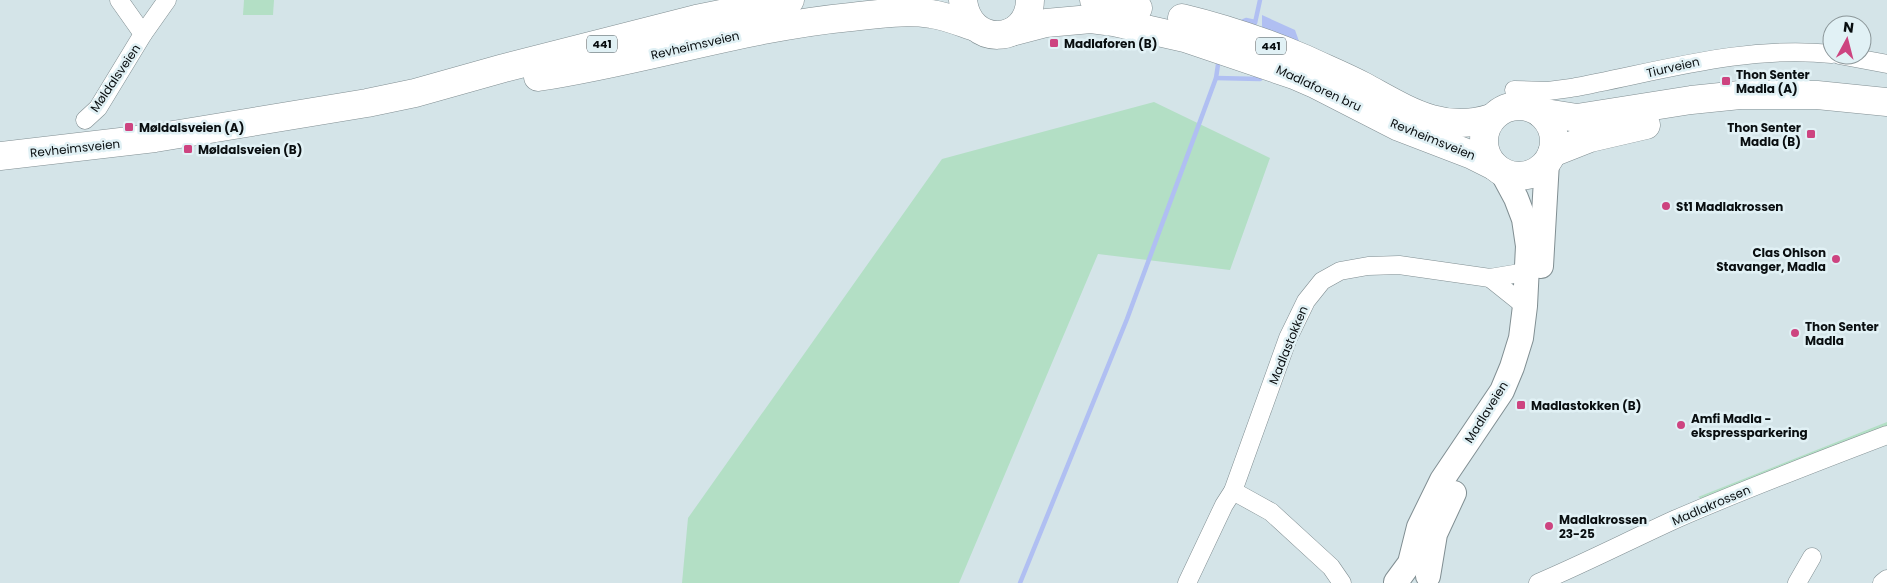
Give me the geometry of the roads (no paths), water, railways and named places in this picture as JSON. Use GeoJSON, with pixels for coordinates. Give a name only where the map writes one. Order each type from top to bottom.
{"type":"FeatureCollection","features":[{"type":"Feature","properties":{"kind":"main road","name":"Revheimsveien"},"geometry":{"type":"LineString","coordinates":[[415,93],[504,68],[696,20],[790,0]]}},
{"type":"Feature","properties":{"kind":"main road"},"geometry":{"type":"LineString","coordinates":[[963,0],[964,10],[974,27]]}},
{"type":"Feature","properties":{"kind":"main road"},"geometry":{"type":"LineString","coordinates":[[1011,32],[1025,20],[1030,8],[1030,0]]}},
{"type":"Feature","properties":{"kind":"main road","name":"441"},"geometry":{"type":"LineString","coordinates":[[1094,0],[1153,21]]}},
{"type":"Feature","properties":{"kind":"main road","name":"Revheimsveien"},"geometry":{"type":"LineString","coordinates":[[0,156],[193,133],[310,114],[415,93],[552,75],[636,59],[768,29],[837,18],[868,15],[929,14],[949,18],[974,27]]}},
{"type":"Feature","properties":{"kind":"main road","name":"441"},"geometry":{"type":"LineString","coordinates":[[974,27],[988,34],[1004,34],[1046,23],[1091,19],[1153,21]]}},
{"type":"Feature","properties":{"kind":"main road","name":"Madlaforen bru"},"geometry":{"type":"LineString","coordinates":[[1153,21],[1232,32],[1276,48],[1352,80],[1376,104]]}},
{"type":"Feature","properties":{"kind":"main road","name":"441"},"geometry":{"type":"LineString","coordinates":[[1492,118],[1499,111],[1519,105],[1530,107],[1539,112],[1577,118],[1691,100],[1740,95],[1817,96],[1887,102]]}},
{"type":"Feature","properties":{"kind":"main road","name":"Revheimsveien"},"geometry":{"type":"LineString","coordinates":[[1376,104],[1444,123],[1463,124],[1492,118]]}},
{"type":"Feature","properties":{"kind":"main road","name":"Revheimsveien"},"geometry":{"type":"LineString","coordinates":[[1376,104],[1399,127],[1472,155],[1498,169]]}},
{"type":"Feature","properties":{"kind":"main road"},"geometry":{"type":"LineString","coordinates":[[1539,112],[1551,126],[1554,144],[1549,158]]}},
{"type":"Feature","properties":{"kind":"main road","name":"441"},"geometry":{"type":"LineString","coordinates":[[1498,169],[1511,175],[1531,174],[1549,158],[1590,138],[1646,124],[1722,115],[1805,113],[1887,121]]}},
{"type":"Feature","properties":{"kind":"main road"},"geometry":{"type":"LineString","coordinates":[[1492,118],[1486,128],[1484,148],[1488,157],[1498,169]]}},
{"type":"Feature","properties":{"kind":"main road","name":"Madlaveien"},"geometry":{"type":"LineString","coordinates":[[1432,580],[1435,534],[1444,511],[1459,484],[1511,404],[1523,381],[1531,359],[1540,297],[1549,158]]}},
{"type":"Feature","properties":{"kind":"main road","name":"Madlaveien"},"geometry":{"type":"LineString","coordinates":[[1396,582],[1410,563],[1419,526],[1442,480],[1502,391],[1521,338],[1525,306],[1528,246],[1524,219],[1516,198],[1498,169]]}},
{"type":"Feature","properties":{"kind":"main road"},"geometry":{"type":"LineString","coordinates":[[1396,582],[1410,574],[1432,580]]}},
{"type":"Feature","properties":{"kind":"street","name":"Møldalsveien"},"geometry":{"type":"LineString","coordinates":[[119,0],[143,34]]}},
{"type":"Feature","properties":{"kind":"street","name":"Møldalsveien"},"geometry":{"type":"LineString","coordinates":[[85,120],[98,108],[143,34],[167,0]]}},
{"type":"Feature","properties":{"kind":"street","name":"Tiurveien"},"geometry":{"type":"LineString","coordinates":[[1514,90],[1548,91],[1571,88],[1706,60],[1747,54],[1777,52],[1822,54]]}},
{"type":"Feature","properties":{"kind":"street"},"geometry":{"type":"LineString","coordinates":[[1872,61],[1887,64]]}},
{"type":"Feature","properties":{"kind":"street","name":"Madlastokken"},"geometry":{"type":"LineString","coordinates":[[1186,583],[1224,505],[1233,491],[1288,338],[1306,301],[1322,281],[1340,271],[1368,266],[1398,265],[1490,278],[1526,272]]}},
{"type":"Feature","properties":{"kind":"street"},"geometry":{"type":"LineString","coordinates":[[1490,278],[1525,306]]}},
{"type":"Feature","properties":{"kind":"street","name":"Madlakrossen"},"geometry":{"type":"LineString","coordinates":[[1538,583],[1588,562],[1675,520],[1768,480],[1887,435]]}},
{"type":"Feature","properties":{"kind":"street"},"geometry":{"type":"LineString","coordinates":[[1233,491],[1271,512],[1331,568],[1342,583]]}},
{"type":"Feature","properties":{"kind":"street"},"geometry":{"type":"LineString","coordinates":[[1796,583],[1812,557]]}},
{"type":"Feature","properties":{"kind":"street"},"geometry":{"type":"LineString","coordinates":[[1882,583],[1887,579]]}},
{"type":"Feature","properties":{"kind":"water"},"geometry":{"type":"Polygon","coordinates":[[[1262,15],[1295,30],[1305,58],[1262,64],[1262,15]]]}},
{"type":"Feature","properties":{"kind":"waterway"},"geometry":{"type":"LineString","coordinates":[[1255,23],[1260,0]]}},
{"type":"Feature","properties":{"kind":"waterway"},"geometry":{"type":"LineString","coordinates":[[1239,23],[1246,20],[1255,22]]}},
{"type":"Feature","properties":{"kind":"waterway"},"geometry":{"type":"LineString","coordinates":[[1020,583],[1127,319],[1216,78],[1219,58]]}},
{"type":"Feature","properties":{"kind":"waterway"},"geometry":{"type":"LineString","coordinates":[[1216,78],[1260,79],[1260,73]]}},
{"type":"Feature","properties":{"kind":"place","name":"Madlaforen (B)"},"geometry":{"type":"Point","coordinates":[1054,43]}},
{"type":"Feature","properties":{"kind":"place","name":"Thon Senter Madla (A)"},"geometry":{"type":"Point","coordinates":[1726,81]}},
{"type":"Feature","properties":{"kind":"place","name":"Møldalsveien (A)"},"geometry":{"type":"Point","coordinates":[129,127]}},
{"type":"Feature","properties":{"kind":"place","name":"Thon Senter Madla (B)"},"geometry":{"type":"Point","coordinates":[1811,134]}},
{"type":"Feature","properties":{"kind":"place","name":"Møldalsveien (B)"},"geometry":{"type":"Point","coordinates":[188,149]}},
{"type":"Feature","properties":{"kind":"place","name":"St1 Madlakrossen"},"geometry":{"type":"Point","coordinates":[1666,206]}},
{"type":"Feature","properties":{"kind":"place","name":"Clas Ohlson Stavanger, Madla"},"geometry":{"type":"Point","coordinates":[1836,259]}},
{"type":"Feature","properties":{"kind":"place","name":"Thon Senter Madla"},"geometry":{"type":"Point","coordinates":[1795,333]}},
{"type":"Feature","properties":{"kind":"place","name":"Madlastokken (B)"},"geometry":{"type":"Point","coordinates":[1521,405]}},
{"type":"Feature","properties":{"kind":"place","name":"Amfi Madla - ekspressparkering"},"geometry":{"type":"Point","coordinates":[1681,425]}},
{"type":"Feature","properties":{"kind":"place","name":"Madlakrossen 23-25"},"geometry":{"type":"Point","coordinates":[1549,526]}}]}
